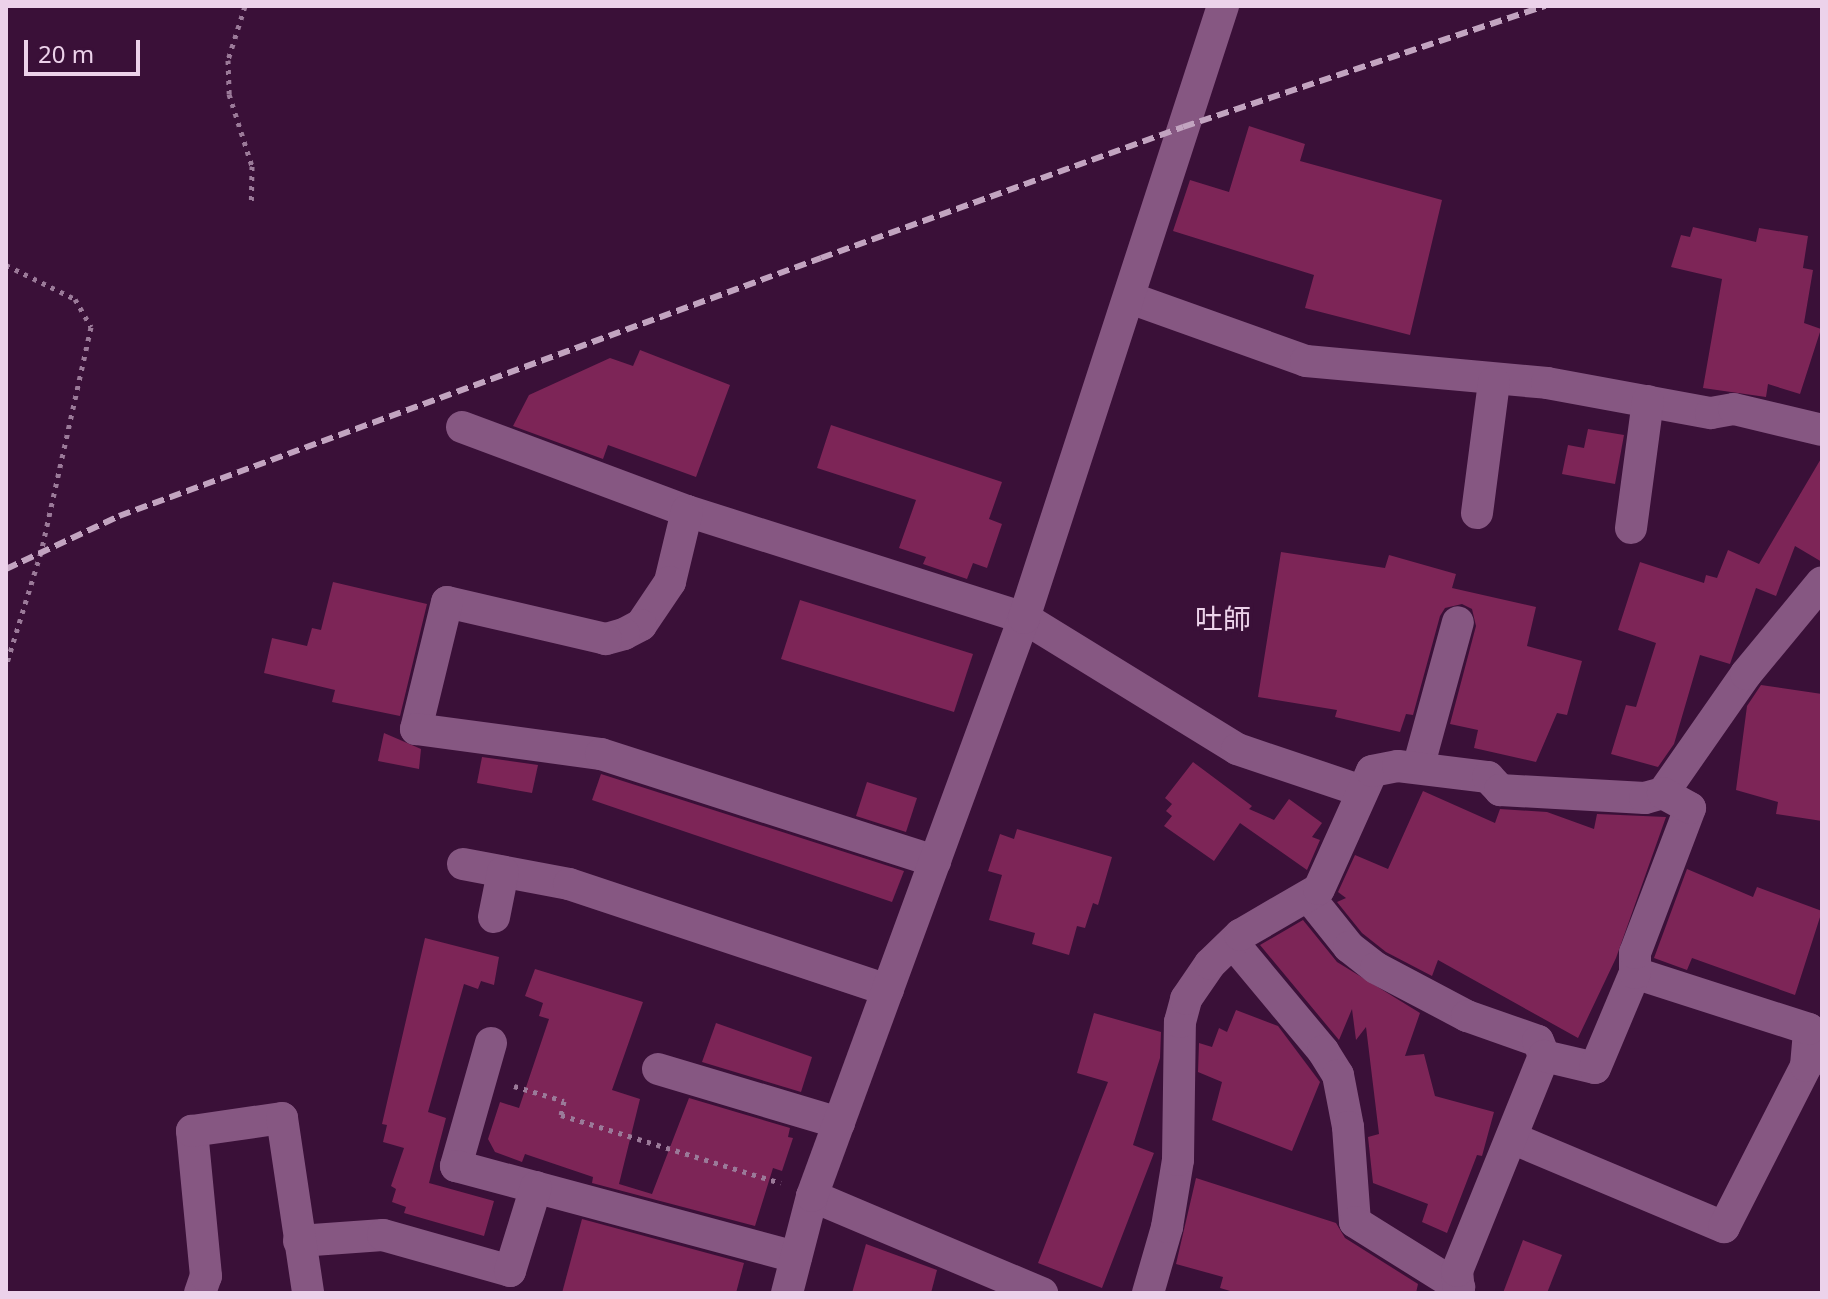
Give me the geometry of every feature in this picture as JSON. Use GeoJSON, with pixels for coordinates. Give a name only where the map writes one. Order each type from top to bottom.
{"type":"FeatureCollection","features":[{"type":"Feature","properties":{"kind":"street"},"geometry":{"type":"LineString","coordinates":[[787,1293],[812,1196],[1024,618],[1223,6]]}},
{"type":"Feature","properties":{"kind":"street"},"geometry":{"type":"LineString","coordinates":[[1130,298],[1306,361],[1494,382],[1547,383],[1711,413],[1734,409],[1822,430]]}},
{"type":"Feature","properties":{"kind":"street"},"geometry":{"type":"LineString","coordinates":[[1477,513],[1494,382]]}},
{"type":"Feature","properties":{"kind":"street"},"geometry":{"type":"LineString","coordinates":[[1631,528],[1648,401]]}},
{"type":"Feature","properties":{"kind":"street"},"geometry":{"type":"LineString","coordinates":[[462,427],[687,511],[1024,618],[1237,749],[1362,791]]}},
{"type":"Feature","properties":{"kind":"street"},"geometry":{"type":"LineString","coordinates":[[687,511],[670,582],[641,625],[624,634],[606,639],[447,602],[416,729],[601,754],[935,861]]}},
{"type":"Feature","properties":{"kind":"street"},"geometry":{"type":"LineString","coordinates":[[1148,1293],[1167,1227],[1178,1160],[1180,1022],[1196,980],[1233,943],[1309,897],[1326,878],[1372,771],[1398,766],[1488,777],[1500,790],[1645,798],[1663,793],[1746,674],[1822,582]]}},
{"type":"Feature","properties":{"kind":"street"},"geometry":{"type":"LineString","coordinates":[[1418,768],[1458,622]]}},
{"type":"Feature","properties":{"kind":"street"},"geometry":{"type":"LineString","coordinates":[[1544,1056],[1595,1068],[1635,973],[1635,953],[1690,808],[1663,793]]}},
{"type":"Feature","properties":{"kind":"street"},"geometry":{"type":"LineString","coordinates":[[463,864],[569,884],[888,990]]}},
{"type":"Feature","properties":{"kind":"street"},"geometry":{"type":"LineString","coordinates":[[494,917],[503,872]]}},
{"type":"Feature","properties":{"kind":"street"},"geometry":{"type":"LineString","coordinates":[[1309,897],[1349,947],[1376,968],[1467,1016],[1538,1041],[1544,1056],[1457,1271],[1459,1290]]}},
{"type":"Feature","properties":{"kind":"street"},"geometry":{"type":"LineString","coordinates":[[1233,943],[1323,1051],[1338,1075],[1348,1127],[1355,1222],[1459,1290]]}},
{"type":"Feature","properties":{"kind":"street"},"geometry":{"type":"LineString","coordinates":[[1512,1138],[1724,1227],[1814,1070],[1816,1019],[1635,973]]}},
{"type":"Feature","properties":{"kind":"street"},"geometry":{"type":"LineString","coordinates":[[491,1043],[456,1166],[796,1257]]}},
{"type":"Feature","properties":{"kind":"street"},"geometry":{"type":"LineString","coordinates":[[658,1069],[839,1123]]}},
{"type":"Feature","properties":{"kind":"street"},"geometry":{"type":"LineString","coordinates":[[200,1293],[206,1276],[192,1131],[282,1118],[308,1293]]}},
{"type":"Feature","properties":{"kind":"street"},"geometry":{"type":"LineString","coordinates":[[299,1241],[383,1235],[510,1271],[536,1187]]}},
{"type":"Feature","properties":{"kind":"street"},"geometry":{"type":"LineString","coordinates":[[812,1196],[1042,1293]]}},
{"type":"Feature","properties":{"kind":"path"},"geometry":{"type":"LineString","coordinates":[[245,6],[228,60],[228,83],[252,166],[251,205]]}},
{"type":"Feature","properties":{"kind":"path"},"geometry":{"type":"LineString","coordinates":[[6,265],[75,299],[91,327],[41,552],[6,666]]}},
{"type":"Feature","properties":{"kind":"path"},"geometry":{"type":"LineString","coordinates":[[481,1076],[564,1101],[561,1115],[812,1196]]}},
{"type":"Feature","properties":{"kind":"building"},"geometry":{"type":"Polygon","coordinates":[[[1249,126],[1305,144],[1300,161],[1442,200],[1410,335],[1305,308],[1314,275],[1173,231],[1190,180],[1229,192],[1249,126]]]}},
{"type":"Feature","properties":{"kind":"building"},"geometry":{"type":"Polygon","coordinates":[[[1693,227],[1756,242],[1759,228],[1808,236],[1803,268],[1813,270],[1804,323],[1821,329],[1800,394],[1768,384],[1766,397],[1703,388],[1722,279],[1671,267],[1681,235],[1690,237],[1693,227]]]}},
{"type":"Feature","properties":{"kind":"building"},"geometry":{"type":"Polygon","coordinates":[[[640,350],[730,385],[696,477],[608,445],[603,459],[513,426],[529,395],[610,358],[633,366],[640,350]]]}},
{"type":"Feature","properties":{"kind":"building"},"geometry":{"type":"Polygon","coordinates":[[[831,425],[1002,482],[989,519],[1002,524],[987,568],[973,563],[967,579],[923,564],[926,557],[899,548],[916,500],[817,468],[831,425]]]}},
{"type":"Feature","properties":{"kind":"building"},"geometry":{"type":"Polygon","coordinates":[[[1588,429],[1624,435],[1615,484],[1562,474],[1568,445],[1584,448],[1588,429]]]}},
{"type":"Feature","properties":{"kind":"building"},"geometry":{"type":"Polygon","coordinates":[[[1822,457],[1822,562],[1795,546],[1776,596],[1756,588],[1730,664],[1700,655],[1674,744],[1658,767],[1611,754],[1626,705],[1636,707],[1656,643],[1618,630],[1640,562],[1704,583],[1706,575],[1717,578],[1728,550],[1759,564],[1822,457]]]}},
{"type":"Feature","properties":{"kind":"building"},"geometry":{"type":"Polygon","coordinates":[[[1281,552],[1385,568],[1389,555],[1456,574],[1452,588],[1536,607],[1527,646],[1582,661],[1567,715],[1557,713],[1536,762],[1474,748],[1478,730],[1450,724],[1476,626],[1472,609],[1462,604],[1445,608],[1440,616],[1413,715],[1406,714],[1400,732],[1335,717],[1337,710],[1258,697],[1281,552]]]}},
{"type":"Feature","properties":{"kind":"building"},"geometry":{"type":"Polygon","coordinates":[[[333,582],[427,604],[400,716],[332,702],[335,690],[264,673],[272,638],[307,646],[312,628],[321,630],[333,582]]]}},
{"type":"Feature","properties":{"kind":"building"},"geometry":{"type":"Polygon","coordinates":[[[800,600],[973,654],[954,712],[781,659],[800,600]]]}},
{"type":"Feature","properties":{"kind":"building"},"geometry":{"type":"Polygon","coordinates":[[[1761,685],[1822,694],[1822,821],[1776,814],[1778,802],[1736,790],[1747,706],[1761,685]]]}},
{"type":"Feature","properties":{"kind":"building"},"geometry":{"type":"Polygon","coordinates":[[[384,733],[421,749],[419,769],[378,761],[384,733]]]}},
{"type":"Feature","properties":{"kind":"building"},"geometry":{"type":"Polygon","coordinates":[[[482,757],[538,765],[532,793],[477,783],[482,757]]]}},
{"type":"Feature","properties":{"kind":"building"},"geometry":{"type":"Polygon","coordinates":[[[1193,762],[1252,806],[1249,809],[1274,820],[1289,799],[1322,823],[1312,837],[1320,840],[1307,870],[1240,823],[1214,861],[1164,826],[1172,816],[1166,811],[1172,804],[1165,798],[1193,762]]]}},
{"type":"Feature","properties":{"kind":"building"},"geometry":{"type":"Polygon","coordinates":[[[601,774],[904,871],[892,902],[592,800],[601,774]]]}},
{"type":"Feature","properties":{"kind":"building"},"geometry":{"type":"Polygon","coordinates":[[[867,782],[917,798],[906,832],[856,816],[867,782]]]}},
{"type":"Feature","properties":{"kind":"building"},"geometry":{"type":"Polygon","coordinates":[[[1423,791],[1495,823],[1500,809],[1547,812],[1594,829],[1597,814],[1666,817],[1616,958],[1578,1038],[1438,960],[1432,976],[1386,952],[1362,933],[1337,902],[1346,898],[1338,892],[1355,855],[1388,869],[1423,791]]]}},
{"type":"Feature","properties":{"kind":"building"},"geometry":{"type":"Polygon","coordinates":[[[1017,829],[1112,857],[1098,905],[1093,903],[1085,928],[1077,926],[1069,955],[1032,944],[1035,933],[989,920],[1002,875],[988,871],[1000,834],[1014,839],[1017,829]]]}},
{"type":"Feature","properties":{"kind":"building"},"geometry":{"type":"Polygon","coordinates":[[[1687,869],[1753,897],[1757,887],[1822,911],[1795,995],[1692,958],[1687,970],[1654,958],[1687,869]]]}},
{"type":"Feature","properties":{"kind":"building"},"geometry":{"type":"Polygon","coordinates":[[[1303,920],[1337,962],[1420,1013],[1405,1056],[1424,1054],[1435,1096],[1494,1112],[1482,1156],[1477,1155],[1447,1233],[1422,1222],[1428,1204],[1373,1183],[1368,1137],[1379,1134],[1366,1027],[1356,1040],[1352,1009],[1339,1040],[1260,945],[1303,920]]]}},
{"type":"Feature","properties":{"kind":"building"},"geometry":{"type":"Polygon","coordinates":[[[425,938],[499,957],[494,985],[481,981],[478,989],[464,984],[428,1112],[446,1118],[429,1183],[494,1201],[484,1236],[404,1213],[406,1207],[392,1202],[396,1189],[391,1186],[404,1148],[383,1142],[387,1125],[382,1124],[425,938]]]}},
{"type":"Feature","properties":{"kind":"building"},"geometry":{"type":"Polygon","coordinates":[[[535,969],[643,1002],[612,1090],[640,1099],[619,1184],[652,1194],[689,1098],[790,1128],[788,1137],[793,1138],[782,1171],[773,1168],[755,1226],[592,1183],[593,1177],[525,1154],[522,1162],[495,1152],[488,1139],[500,1102],[519,1108],[549,1019],[539,1016],[543,1003],[525,996],[535,969]]]}},
{"type":"Feature","properties":{"kind":"building"},"geometry":{"type":"Polygon","coordinates":[[[1236,1010],[1278,1026],[1320,1082],[1292,1151],[1212,1120],[1222,1082],[1198,1072],[1199,1043],[1212,1047],[1219,1028],[1227,1032],[1236,1010]]]}},
{"type":"Feature","properties":{"kind":"building"},"geometry":{"type":"Polygon","coordinates":[[[1094,1013],[1161,1032],[1160,1058],[1133,1145],[1154,1153],[1102,1288],[1038,1263],[1108,1082],[1077,1073],[1094,1013]]]}},
{"type":"Feature","properties":{"kind":"building"},"geometry":{"type":"Polygon","coordinates":[[[716,1023],[812,1057],[801,1092],[702,1062],[716,1023]]]}},
{"type":"Feature","properties":{"kind":"building"},"geometry":{"type":"Polygon","coordinates":[[[1196,1178],[1336,1223],[1345,1238],[1418,1284],[1416,1293],[1237,1293],[1220,1288],[1223,1277],[1176,1264],[1196,1178]]]}},
{"type":"Feature","properties":{"kind":"building"},"geometry":{"type":"Polygon","coordinates":[[[582,1219],[744,1263],[736,1293],[562,1293],[582,1219]]]}},
{"type":"Feature","properties":{"kind":"building"},"geometry":{"type":"Polygon","coordinates":[[[1523,1240],[1562,1255],[1547,1293],[1503,1293],[1523,1240]]]}},
{"type":"Feature","properties":{"kind":"building"},"geometry":{"type":"Polygon","coordinates":[[[866,1244],[937,1270],[931,1293],[852,1293],[866,1244]]]}},
{"type":"Feature","properties":{"kind":"railway"},"geometry":{"type":"LineString","coordinates":[[6,569],[119,516],[821,258],[1183,127],[1545,6]]}},
{"type":"Feature","properties":{"kind":"district","name":"吐師"},"geometry":{"type":"Point","coordinates":[1223,618]}}]}
